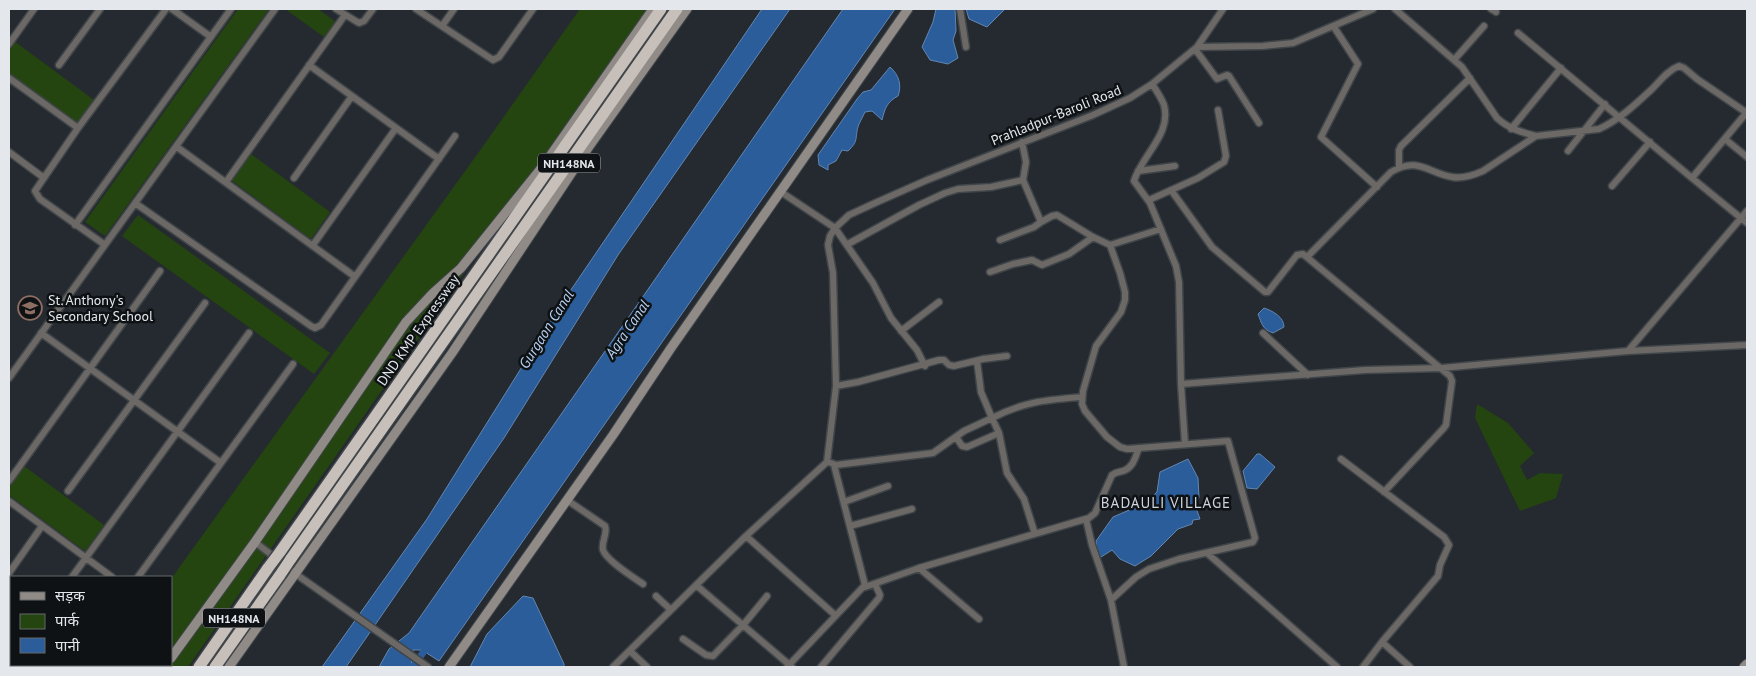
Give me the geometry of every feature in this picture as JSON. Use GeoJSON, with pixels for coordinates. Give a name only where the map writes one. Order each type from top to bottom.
{"type":"FeatureCollection","features":[{"type":"Feature","properties":{"kind":"highway","name":"DND KMP Expressway"},"geometry":{"type":"LineString","coordinates":[[215,667],[280,575],[661,9]]}},
{"type":"Feature","properties":{"kind":"highway","name":"DND KMP Expressway"},"geometry":{"type":"LineString","coordinates":[[199,667],[268,568],[456,314],[676,9]]}},
{"type":"Feature","properties":{"kind":"street"},"geometry":{"type":"LineString","coordinates":[[9,44],[34,9]]}},
{"type":"Feature","properties":{"kind":"street"},"geometry":{"type":"LineString","coordinates":[[59,65],[100,9]]}},
{"type":"Feature","properties":{"kind":"street"},"geometry":{"type":"LineString","coordinates":[[104,245],[36,195],[35,191],[78,128],[166,9]]}},
{"type":"Feature","properties":{"kind":"street"},"geometry":{"type":"LineString","coordinates":[[172,9],[211,37]]}},
{"type":"Feature","properties":{"kind":"street"},"geometry":{"type":"LineString","coordinates":[[76,224],[231,9]]}},
{"type":"Feature","properties":{"kind":"street"},"geometry":{"type":"LineString","coordinates":[[9,378],[275,9]]}},
{"type":"Feature","properties":{"kind":"street"},"geometry":{"type":"LineString","coordinates":[[336,9],[359,23],[364,21],[373,9]]}},
{"type":"Feature","properties":{"kind":"street"},"geometry":{"type":"LineString","coordinates":[[416,9],[489,59],[496,59],[533,9]]}},
{"type":"Feature","properties":{"kind":"street"},"geometry":{"type":"LineString","coordinates":[[172,657],[255,542],[406,322],[433,293],[461,268],[537,174],[653,9]]}},
{"type":"Feature","properties":{"kind":"street"},"geometry":{"type":"LineString","coordinates":[[229,667],[298,576],[452,353],[588,148],[687,9]]}},
{"type":"Feature","properties":{"kind":"street"},"geometry":{"type":"LineString","coordinates":[[449,667],[908,9]]}},
{"type":"Feature","properties":{"kind":"street","name":"Prahladpur-Baroli Road"},"geometry":{"type":"LineString","coordinates":[[835,228],[848,216],[927,180],[1093,115],[1130,98],[1152,84],[1196,48],[1223,9]]}},
{"type":"Feature","properties":{"kind":"street"},"geometry":{"type":"LineString","coordinates":[[1196,48],[1293,43],[1373,9]]}},
{"type":"Feature","properties":{"kind":"street"},"geometry":{"type":"LineString","coordinates":[[1395,9],[1464,69],[1497,118],[1511,129],[1536,136],[1599,129],[1608,125],[1640,100],[1671,70],[1679,66],[1684,68],[1747,113],[1692,178]]}},
{"type":"Feature","properties":{"kind":"street"},"geometry":{"type":"LineString","coordinates":[[442,26],[452,10]]}},
{"type":"Feature","properties":{"kind":"street"},"geometry":{"type":"LineString","coordinates":[[960,12],[966,47]]}},
{"type":"Feature","properties":{"kind":"street"},"geometry":{"type":"LineString","coordinates":[[226,182],[345,15]]}},
{"type":"Feature","properties":{"kind":"street"},"geometry":{"type":"LineString","coordinates":[[1454,60],[1484,26]]}},
{"type":"Feature","properties":{"kind":"street"},"geometry":{"type":"LineString","coordinates":[[1334,27],[1358,64],[1321,137],[1377,187]]}},
{"type":"Feature","properties":{"kind":"street"},"geometry":{"type":"LineString","coordinates":[[1518,33],[1747,223]]}},
{"type":"Feature","properties":{"kind":"street"},"geometry":{"type":"LineString","coordinates":[[1196,48],[1217,79],[1229,76],[1259,123]]}},
{"type":"Feature","properties":{"kind":"street"},"geometry":{"type":"LineString","coordinates":[[309,65],[439,159]]}},
{"type":"Feature","properties":{"kind":"street"},"geometry":{"type":"LineString","coordinates":[[1511,129],[1561,68]]}},
{"type":"Feature","properties":{"kind":"street"},"geometry":{"type":"LineString","coordinates":[[9,78],[78,128]]}},
{"type":"Feature","properties":{"kind":"street"},"geometry":{"type":"LineString","coordinates":[[1399,168],[1398,154],[1401,146],[1470,78]]}},
{"type":"Feature","properties":{"kind":"street"},"geometry":{"type":"LineString","coordinates":[[1152,84],[1162,101],[1164,120],[1160,134],[1144,159],[1135,182],[1149,200],[1176,266],[1179,282],[1181,384],[1185,444]]}},
{"type":"Feature","properties":{"kind":"street"},"geometry":{"type":"LineString","coordinates":[[294,178],[352,96]]}},
{"type":"Feature","properties":{"kind":"street"},"geometry":{"type":"LineString","coordinates":[[1568,151],[1605,104]]}},
{"type":"Feature","properties":{"kind":"street"},"geometry":{"type":"LineString","coordinates":[[1149,200],[1198,178],[1224,162],[1226,156],[1218,110]]}},
{"type":"Feature","properties":{"kind":"street"},"geometry":{"type":"LineString","coordinates":[[313,245],[396,128]]}},
{"type":"Feature","properties":{"kind":"street"},"geometry":{"type":"LineString","coordinates":[[135,203],[315,328],[321,325],[455,136]]}},
{"type":"Feature","properties":{"kind":"street"},"geometry":{"type":"LineString","coordinates":[[1307,257],[1391,172],[1399,168],[1421,165],[1452,177],[1464,177],[1483,171],[1536,136]]}},
{"type":"Feature","properties":{"kind":"street"},"geometry":{"type":"LineString","coordinates":[[1725,139],[1747,157]]}},
{"type":"Feature","properties":{"kind":"street"},"geometry":{"type":"LineString","coordinates":[[1022,142],[1026,162],[1023,180],[1041,222]]}},
{"type":"Feature","properties":{"kind":"street"},"geometry":{"type":"LineString","coordinates":[[1612,186],[1650,142]]}},
{"type":"Feature","properties":{"kind":"street"},"geometry":{"type":"LineString","coordinates":[[177,147],[354,276]]}},
{"type":"Feature","properties":{"kind":"street"},"geometry":{"type":"LineString","coordinates":[[9,152],[44,178]]}},
{"type":"Feature","properties":{"kind":"street"},"geometry":{"type":"LineString","coordinates":[[1138,171],[1175,166]]}},
{"type":"Feature","properties":{"kind":"street"},"geometry":{"type":"LineString","coordinates":[[848,244],[945,193],[958,189],[991,187],[1023,180]]}},
{"type":"Feature","properties":{"kind":"street"},"geometry":{"type":"LineString","coordinates":[[1171,190],[1212,247],[1266,293],[1297,256],[1303,254],[1450,376],[1452,381],[1446,424],[1439,434],[1384,492]]}},
{"type":"Feature","properties":{"kind":"street"},"geometry":{"type":"LineString","coordinates":[[781,192],[835,228],[874,283],[886,310],[917,350],[925,366]]}},
{"type":"Feature","properties":{"kind":"street"},"geometry":{"type":"LineString","coordinates":[[1628,351],[1747,211]]}},
{"type":"Feature","properties":{"kind":"street"},"geometry":{"type":"LineString","coordinates":[[1000,240],[1034,227],[1057,215],[1093,238],[1110,245],[1161,229]]}},
{"type":"Feature","properties":{"kind":"street"},"geometry":{"type":"LineString","coordinates":[[835,228],[830,236],[828,245],[833,273],[836,386],[830,463],[844,502],[865,587]]}},
{"type":"Feature","properties":{"kind":"street"},"geometry":{"type":"LineString","coordinates":[[990,272],[1032,260],[1042,265],[1069,254],[1093,238]]}},
{"type":"Feature","properties":{"kind":"street"},"geometry":{"type":"LineString","coordinates":[[1110,245],[1120,273],[1125,300],[1121,312],[1096,346],[1082,397],[1085,411],[1107,437],[1120,447],[1127,449],[1229,442],[1255,538],[1253,542],[1180,559],[1149,569],[1136,577],[1111,600]]}},
{"type":"Feature","properties":{"kind":"street"},"geometry":{"type":"LineString","coordinates":[[9,480],[160,271]]}},
{"type":"Feature","properties":{"kind":"street"},"geometry":{"type":"LineString","coordinates":[[901,331],[939,302]]}},
{"type":"Feature","properties":{"kind":"street"},"geometry":{"type":"LineString","coordinates":[[68,491],[205,303]]}},
{"type":"Feature","properties":{"kind":"street"},"geometry":{"type":"LineString","coordinates":[[41,333],[221,463]]}},
{"type":"Feature","properties":{"kind":"street"},"geometry":{"type":"LineString","coordinates":[[73,576],[250,333]]}},
{"type":"Feature","properties":{"kind":"street"},"geometry":{"type":"LineString","coordinates":[[1263,333],[1308,375]]}},
{"type":"Feature","properties":{"kind":"street"},"geometry":{"type":"LineString","coordinates":[[1181,384],[1365,370],[1442,368],[1628,351],[1747,346]]}},
{"type":"Feature","properties":{"kind":"street"},"geometry":{"type":"LineString","coordinates":[[836,386],[852,384],[942,360],[954,366],[1007,356]]}},
{"type":"Feature","properties":{"kind":"street"},"geometry":{"type":"LineString","coordinates":[[977,361],[982,392],[999,433],[1007,473],[1024,499],[1035,534]]}},
{"type":"Feature","properties":{"kind":"street"},"geometry":{"type":"LineString","coordinates":[[139,576],[293,364]]}},
{"type":"Feature","properties":{"kind":"street"},"geometry":{"type":"LineString","coordinates":[[613,667],[746,536],[830,463],[929,454],[937,451],[972,426],[1029,402],[1082,397]]}},
{"type":"Feature","properties":{"kind":"street"},"geometry":{"type":"LineString","coordinates":[[956,437],[965,447],[999,433]]}},
{"type":"Feature","properties":{"kind":"street"},"geometry":{"type":"LineString","coordinates":[[696,585],[744,624],[790,666],[835,615],[865,587],[918,568],[1086,520],[1095,513],[1112,475],[1130,467],[1139,448]]}},
{"type":"Feature","properties":{"kind":"street"},"geometry":{"type":"LineString","coordinates":[[1341,459],[1444,537],[1449,546],[1440,563],[1438,576],[1363,667]]}},
{"type":"Feature","properties":{"kind":"street"},"geometry":{"type":"LineString","coordinates":[[844,502],[888,486]]}},
{"type":"Feature","properties":{"kind":"street"},"geometry":{"type":"LineString","coordinates":[[567,500],[605,526],[606,530],[602,545],[605,554],[642,584]]}},
{"type":"Feature","properties":{"kind":"street"},"geometry":{"type":"LineString","coordinates":[[9,502],[111,576]]}},
{"type":"Feature","properties":{"kind":"street"},"geometry":{"type":"LineString","coordinates":[[850,526],[912,509]]}},
{"type":"Feature","properties":{"kind":"street"},"geometry":{"type":"LineString","coordinates":[[1086,520],[1092,545],[1111,600],[1124,667]]}},
{"type":"Feature","properties":{"kind":"street"},"geometry":{"type":"LineString","coordinates":[[9,573],[42,526]]}},
{"type":"Feature","properties":{"kind":"street"},"geometry":{"type":"LineString","coordinates":[[746,536],[835,615]]}},
{"type":"Feature","properties":{"kind":"street"},"geometry":{"type":"LineString","coordinates":[[255,542],[298,576],[428,667]]}},
{"type":"Feature","properties":{"kind":"street"},"geometry":{"type":"LineString","coordinates":[[1207,553],[1337,667]]}},
{"type":"Feature","properties":{"kind":"street"},"geometry":{"type":"LineString","coordinates":[[918,568],[979,619]]}},
{"type":"Feature","properties":{"kind":"street"},"geometry":{"type":"LineString","coordinates":[[821,667],[879,598],[880,595],[876,584]]}},
{"type":"Feature","properties":{"kind":"street"},"geometry":{"type":"LineString","coordinates":[[656,596],[671,610]]}},
{"type":"Feature","properties":{"kind":"street"},"geometry":{"type":"LineString","coordinates":[[683,639],[706,655],[713,656],[744,624],[767,596]]}},
{"type":"Feature","properties":{"kind":"street"},"geometry":{"type":"LineString","coordinates":[[1382,642],[1410,667]]}},
{"type":"Feature","properties":{"kind":"street"},"geometry":{"type":"LineString","coordinates":[[630,651],[647,667]]}},
{"type":"Feature","properties":{"kind":"street"},"geometry":{"type":"LineString","coordinates":[[1744,667],[1747,664]]}},
{"type":"Feature","properties":{"kind":"green space"},"geometry":{"type":"Polygon","coordinates":[[[238,9],[269,9],[105,236],[85,222],[238,9]]]}},
{"type":"Feature","properties":{"kind":"green space"},"geometry":{"type":"Polygon","coordinates":[[[285,9],[318,9],[336,22],[324,37],[285,9]]]}},
{"type":"Feature","properties":{"kind":"green space"},"geometry":{"type":"Polygon","coordinates":[[[580,9],[649,9],[188,667],[108,667],[172,666],[172,578],[580,9]]]}},
{"type":"Feature","properties":{"kind":"green space"},"geometry":{"type":"Polygon","coordinates":[[[14,41],[94,100],[75,126],[9,78],[9,49],[14,41]]]}},
{"type":"Feature","properties":{"kind":"green space"},"geometry":{"type":"Polygon","coordinates":[[[251,154],[330,212],[311,239],[231,180],[251,154]]]}},
{"type":"Feature","properties":{"kind":"green space"},"geometry":{"type":"Polygon","coordinates":[[[138,215],[330,353],[314,374],[122,236],[138,215]]]}},
{"type":"Feature","properties":{"kind":"green space"},"geometry":{"type":"Polygon","coordinates":[[[1477,404],[1508,423],[1534,453],[1520,466],[1527,480],[1540,473],[1563,474],[1556,498],[1520,511],[1475,418],[1477,404]]]}},
{"type":"Feature","properties":{"kind":"green space"},"geometry":{"type":"Polygon","coordinates":[[[24,466],[104,525],[85,551],[9,495],[9,487],[24,466]]]}},
{"type":"Feature","properties":{"kind":"water","name":"Gurgaon Canal"},"geometry":{"type":"Polygon","coordinates":[[[762,9],[790,9],[618,255],[504,438],[346,667],[322,667],[427,519],[560,306],[762,9]]]}},
{"type":"Feature","properties":{"kind":"water"},"geometry":{"type":"Polygon","coordinates":[[[843,9],[895,9],[439,661],[422,650],[413,650],[411,667],[379,667],[389,649],[409,633],[843,9]]]}},
{"type":"Feature","properties":{"kind":"water"},"geometry":{"type":"Polygon","coordinates":[[[936,9],[955,9],[956,31],[953,40],[958,58],[948,64],[930,60],[922,47],[933,22],[936,9]]]}},
{"type":"Feature","properties":{"kind":"water"},"geometry":{"type":"Polygon","coordinates":[[[966,9],[1005,9],[987,27],[969,19],[966,9]]]}},
{"type":"Feature","properties":{"kind":"water"},"geometry":{"type":"Polygon","coordinates":[[[890,67],[896,73],[900,88],[898,96],[887,106],[882,120],[872,111],[865,112],[852,147],[848,151],[842,150],[836,161],[828,165],[828,170],[819,165],[818,155],[857,99],[863,92],[871,90],[890,67]]]}},
{"type":"Feature","properties":{"kind":"water"},"geometry":{"type":"Polygon","coordinates":[[[1264,308],[1280,317],[1284,327],[1273,333],[1264,328],[1258,314],[1264,308]]]}},
{"type":"Feature","properties":{"kind":"water"},"geometry":{"type":"Polygon","coordinates":[[[1257,454],[1260,454],[1275,467],[1257,489],[1247,488],[1243,471],[1257,454]]]}},
{"type":"Feature","properties":{"kind":"water"},"geometry":{"type":"Polygon","coordinates":[[[1188,459],[1198,478],[1199,497],[1196,508],[1200,519],[1193,520],[1192,524],[1178,529],[1151,556],[1135,566],[1120,559],[1112,550],[1098,559],[1096,541],[1113,517],[1134,508],[1139,509],[1157,492],[1160,472],[1188,459]]]}},
{"type":"Feature","properties":{"kind":"water"},"geometry":{"type":"Polygon","coordinates":[[[523,596],[533,598],[564,667],[470,667],[487,634],[523,596]]]}},
{"type":"Feature","properties":{"kind":"waterway","name":"Agra Canal"},"geometry":{"type":"LineString","coordinates":[[413,667],[429,644]]}},
{"type":"Feature","properties":{"kind":"place","name":"St. Anthony's Secondary School"},"geometry":{"type":"Point","coordinates":[30,308]}},
{"type":"Feature","properties":{"kind":"district","name":"BADAULI VILLAGE"},"geometry":{"type":"Point","coordinates":[1166,502]}}]}
